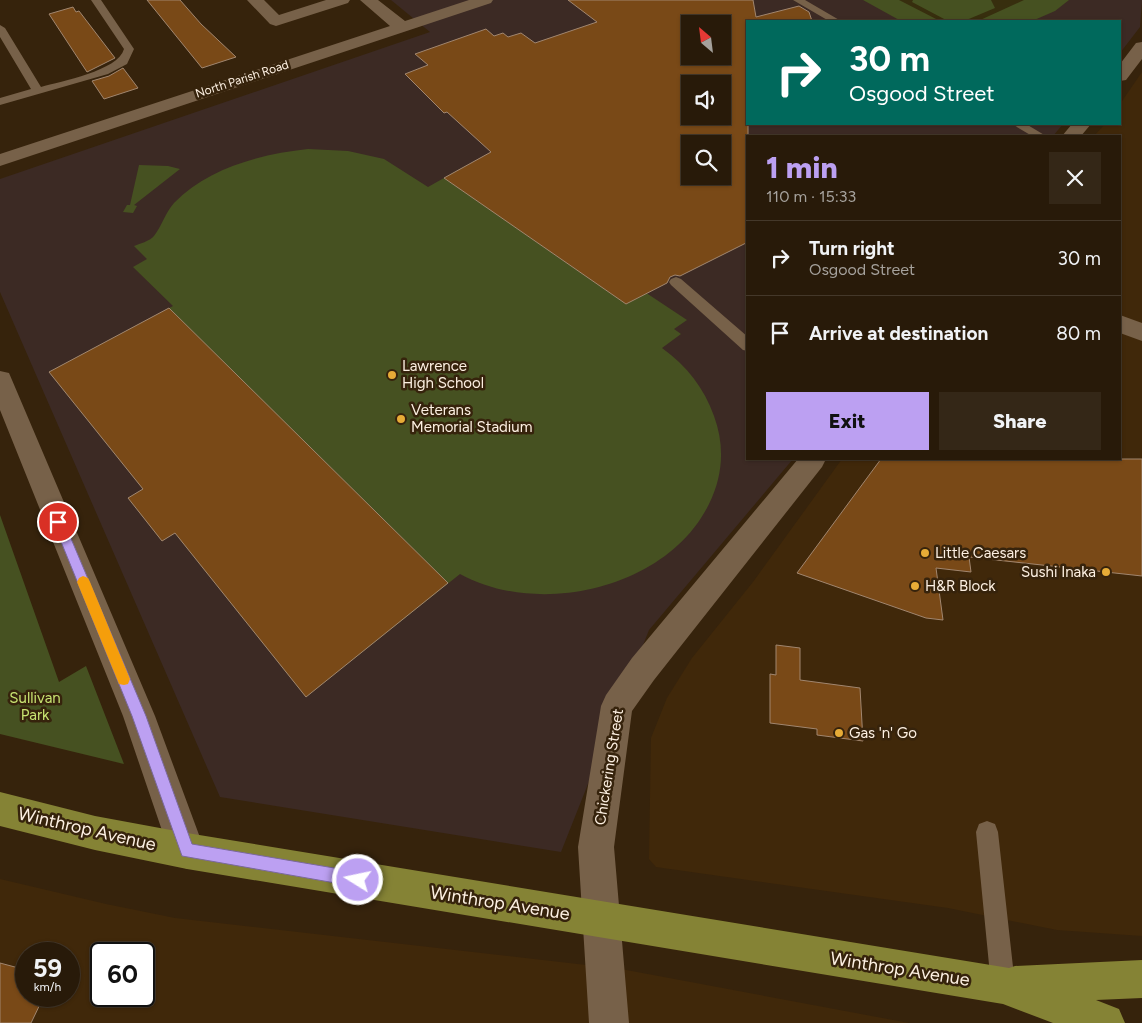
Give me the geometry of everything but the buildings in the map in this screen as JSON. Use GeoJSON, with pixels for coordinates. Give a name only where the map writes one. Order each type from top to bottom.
{"type":"FeatureCollection","features":[{"type":"Feature","properties":{"kind":"main road","name":"Winthrop Avenue"},"geometry":{"type":"LineString","coordinates":[[0,809],[95,833],[187,851],[1003,985],[1105,1023]]}},
{"type":"Feature","properties":{"kind":"main road","name":"Winthrop Avenue"},"geometry":{"type":"LineString","coordinates":[[1003,985],[1142,979]]}},
{"type":"Feature","properties":{"kind":"street"},"geometry":{"type":"LineString","coordinates":[[255,0],[276,20],[342,0]]}},
{"type":"Feature","properties":{"kind":"street"},"geometry":{"type":"LineString","coordinates":[[368,0],[401,26]]}},
{"type":"Feature","properties":{"kind":"street","name":"North Parish Road"},"geometry":{"type":"LineString","coordinates":[[0,160],[401,26],[485,0]]}},
{"type":"Feature","properties":{"kind":"street"},"geometry":{"type":"LineString","coordinates":[[1121,75],[1142,47]]}},
{"type":"Feature","properties":{"kind":"street"},"geometry":{"type":"LineString","coordinates":[[1072,135],[1081,125]]}},
{"type":"Feature","properties":{"kind":"street"},"geometry":{"type":"LineString","coordinates":[[1121,323],[1142,332]]}},
{"type":"Feature","properties":{"kind":"street"},"geometry":{"type":"LineString","coordinates":[[0,380],[139,716],[187,851]]}},
{"type":"Feature","properties":{"kind":"street","name":"Chickering Street"},"geometry":{"type":"LineString","coordinates":[[609,1023],[596,847],[617,706],[643,669],[811,460]]}},
{"type":"Feature","properties":{"kind":"lane"},"geometry":{"type":"LineString","coordinates":[[0,102],[93,75],[121,63],[127,56],[129,49],[96,0]]}},
{"type":"Feature","properties":{"kind":"lane"},"geometry":{"type":"LineString","coordinates":[[798,0],[834,20]]}},
{"type":"Feature","properties":{"kind":"lane"},"geometry":{"type":"LineString","coordinates":[[0,28],[38,90]]}},
{"type":"Feature","properties":{"kind":"lane"},"geometry":{"type":"LineString","coordinates":[[1020,125],[1038,135]]}},
{"type":"Feature","properties":{"kind":"lane"},"geometry":{"type":"LineString","coordinates":[[676,282],[746,344]]}},
{"type":"Feature","properties":{"kind":"lane"},"geometry":{"type":"LineString","coordinates":[[988,832],[1003,985]]}},
{"type":"Feature","properties":{"kind":"shaded area","name":"Lawrence High School"},"geometry":{"type":"Polygon","coordinates":[[[391,0],[1142,0],[1140,27],[1121,52],[1121,20],[746,20],[746,125],[1062,125],[1054,135],[746,135],[746,460],[792,460],[649,630],[561,852],[220,797],[0,292],[0,179],[430,32],[391,0]]]}},
{"type":"Feature","properties":{"kind":"shaded area"},"geometry":{"type":"Polygon","coordinates":[[[1142,72],[1142,936],[1057,930],[948,908],[656,867],[649,859],[651,738],[667,698],[692,658],[753,582],[841,460],[1121,460],[1121,135],[1095,135],[1104,125],[1121,125],[1121,103],[1142,72]]]}},
{"type":"Feature","properties":{"kind":"shaded area"},"geometry":{"type":"Polygon","coordinates":[[[0,879],[175,918],[621,969],[909,1023],[0,1023],[0,879]]]}},
{"type":"Feature","properties":{"kind":"green space"},"geometry":{"type":"Polygon","coordinates":[[[863,0],[1069,0],[1055,11],[1034,20],[899,20],[863,0]]]}},
{"type":"Feature","properties":{"kind":"green space","name":"Veterans Memorial Stadium"},"geometry":{"type":"Polygon","coordinates":[[[308,149],[348,151],[384,159],[428,187],[467,165],[568,241],[687,320],[674,329],[681,334],[662,348],[687,370],[705,396],[718,427],[721,461],[714,493],[690,533],[664,557],[633,575],[599,587],[563,593],[527,593],[492,587],[460,574],[306,697],[175,533],[162,541],[128,498],[143,489],[49,372],[173,306],[133,267],[147,259],[134,246],[154,236],[174,203],[203,180],[236,165],[290,151],[308,149]]]}},
{"type":"Feature","properties":{"kind":"green space"},"geometry":{"type":"Polygon","coordinates":[[[139,165],[168,166],[180,169],[134,205],[137,206],[133,213],[123,212],[127,205],[130,205],[139,165]]]}},
{"type":"Feature","properties":{"kind":"green space","name":"Sullivan Park"},"geometry":{"type":"Polygon","coordinates":[[[0,515],[59,682],[86,666],[124,764],[0,734],[0,515]]]}},
{"type":"Feature","properties":{"kind":"sand"},"geometry":{"type":"Polygon","coordinates":[[[899,0],[913,0],[912,2],[946,20],[938,20],[899,0]]]}},
{"type":"Feature","properties":{"kind":"sand"},"geometry":{"type":"Polygon","coordinates":[[[991,0],[1024,0],[980,20],[966,20],[995,8],[991,0]]]}},
{"type":"Feature","properties":{"kind":"slow traffic"},"geometry":{"type":"LineString","coordinates":[[83,582],[124,679]]}},
{"type":"Feature","properties":{"kind":"place","name":"Lawrence High School"},"geometry":{"type":"Point","coordinates":[392,375]}},
{"type":"Feature","properties":{"kind":"place","name":"Veterans Memorial Stadium"},"geometry":{"type":"Point","coordinates":[401,419]}},
{"type":"Feature","properties":{"kind":"place","name":"Little Caesars"},"geometry":{"type":"Point","coordinates":[925,553]}},
{"type":"Feature","properties":{"kind":"place","name":"Sushi Inaka"},"geometry":{"type":"Point","coordinates":[1106,572]}},
{"type":"Feature","properties":{"kind":"place","name":"H&R Block"},"geometry":{"type":"Point","coordinates":[915,586]}},
{"type":"Feature","properties":{"kind":"place","name":"Gas 'n' Go"},"geometry":{"type":"Point","coordinates":[839,733]}},
{"type":"Feature","properties":{"kind":"route"},"geometry":{"type":"LineString","coordinates":[[58,522],[139,716],[187,851],[358,880]]}}]}
